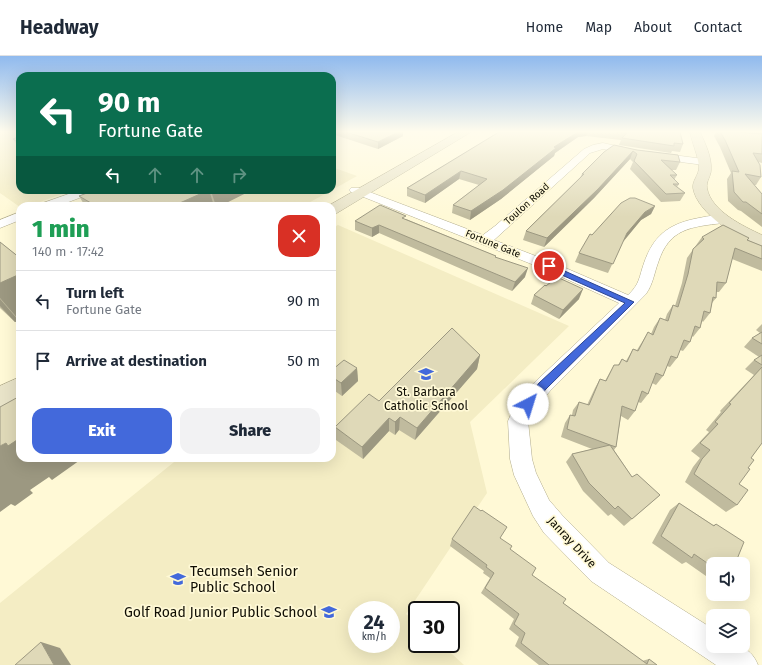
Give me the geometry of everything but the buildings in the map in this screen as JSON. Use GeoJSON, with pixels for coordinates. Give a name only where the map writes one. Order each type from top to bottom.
{"type":"FeatureCollection","features":[{"type":"Feature","properties":{"kind":"main road"},"geometry":{"type":"LineString","coordinates":[[336,203],[414,160]]}},
{"type":"Feature","properties":{"kind":"main road"},"geometry":{"type":"LineString","coordinates":[[704,162],[705,172],[700,182],[701,193],[711,208],[724,219],[762,241]]}},
{"type":"Feature","properties":{"kind":"main road"},"geometry":{"type":"LineString","coordinates":[[336,207],[358,192]]}},
{"type":"Feature","properties":{"kind":"main road"},"geometry":{"type":"LineString","coordinates":[[0,398],[16,388]]}},
{"type":"Feature","properties":{"kind":"street","name":"Toulon Road"},"geometry":{"type":"LineString","coordinates":[[485,240],[500,229],[576,160]]}},
{"type":"Feature","properties":{"kind":"street","name":"Toulon Road"},"geometry":{"type":"LineString","coordinates":[[693,160],[704,162]]}},
{"type":"Feature","properties":{"kind":"street","name":"Fortune Gate"},"geometry":{"type":"LineString","coordinates":[[358,192],[485,240],[630,302]]}},
{"type":"Feature","properties":{"kind":"street"},"geometry":{"type":"LineString","coordinates":[[58,202],[80,194]]}},
{"type":"Feature","properties":{"kind":"street"},"geometry":{"type":"LineString","coordinates":[[0,224],[16,218]]}},
{"type":"Feature","properties":{"kind":"street","name":"Janray Drive"},"geometry":{"type":"LineString","coordinates":[[706,641],[600,572],[553,524],[541,508],[525,475],[521,459],[518,421],[522,411],[542,386],[630,302],[646,284],[656,250],[668,232],[686,225],[724,219]]}},
{"type":"Feature","properties":{"kind":"street","name":"Janray Drive"},"geometry":{"type":"LineString","coordinates":[[724,653],[742,665]]}},
{"type":"Feature","properties":{"kind":"shaded area"},"geometry":{"type":"Polygon","coordinates":[[[0,160],[16,160],[16,194],[62,194],[40,202],[16,202],[16,204],[0,193],[0,160]]]}},
{"type":"Feature","properties":{"kind":"shaded area"},"geometry":{"type":"Polygon","coordinates":[[[336,168],[357,176],[336,188],[336,168]]]}},
{"type":"Feature","properties":{"kind":"shaded area"},"geometry":{"type":"Polygon","coordinates":[[[104,194],[325,194],[310,202],[83,202],[104,194]]]}},
{"type":"Feature","properties":{"kind":"shaded area"},"geometry":{"type":"Polygon","coordinates":[[[338,225],[569,326],[470,422],[487,493],[415,601],[408,601],[408,611],[406,614],[408,616],[408,653],[451,653],[464,665],[0,665],[0,603],[174,462],[336,462],[336,226],[338,225]]]}},
{"type":"Feature","properties":{"kind":"place","name":"St. Barbara Catholic School"},"geometry":{"type":"Point","coordinates":[426,374]}},
{"type":"Feature","properties":{"kind":"place","name":"Tecumseh Senior Public School"},"geometry":{"type":"Point","coordinates":[178,579]}},
{"type":"Feature","properties":{"kind":"place","name":"Golf Road Junior Public School"},"geometry":{"type":"Point","coordinates":[329,612]}},
{"type":"Feature","properties":{"kind":"route"},"geometry":{"type":"LineString","coordinates":[[528,404],[542,386],[630,302],[549,266]]}}]}
